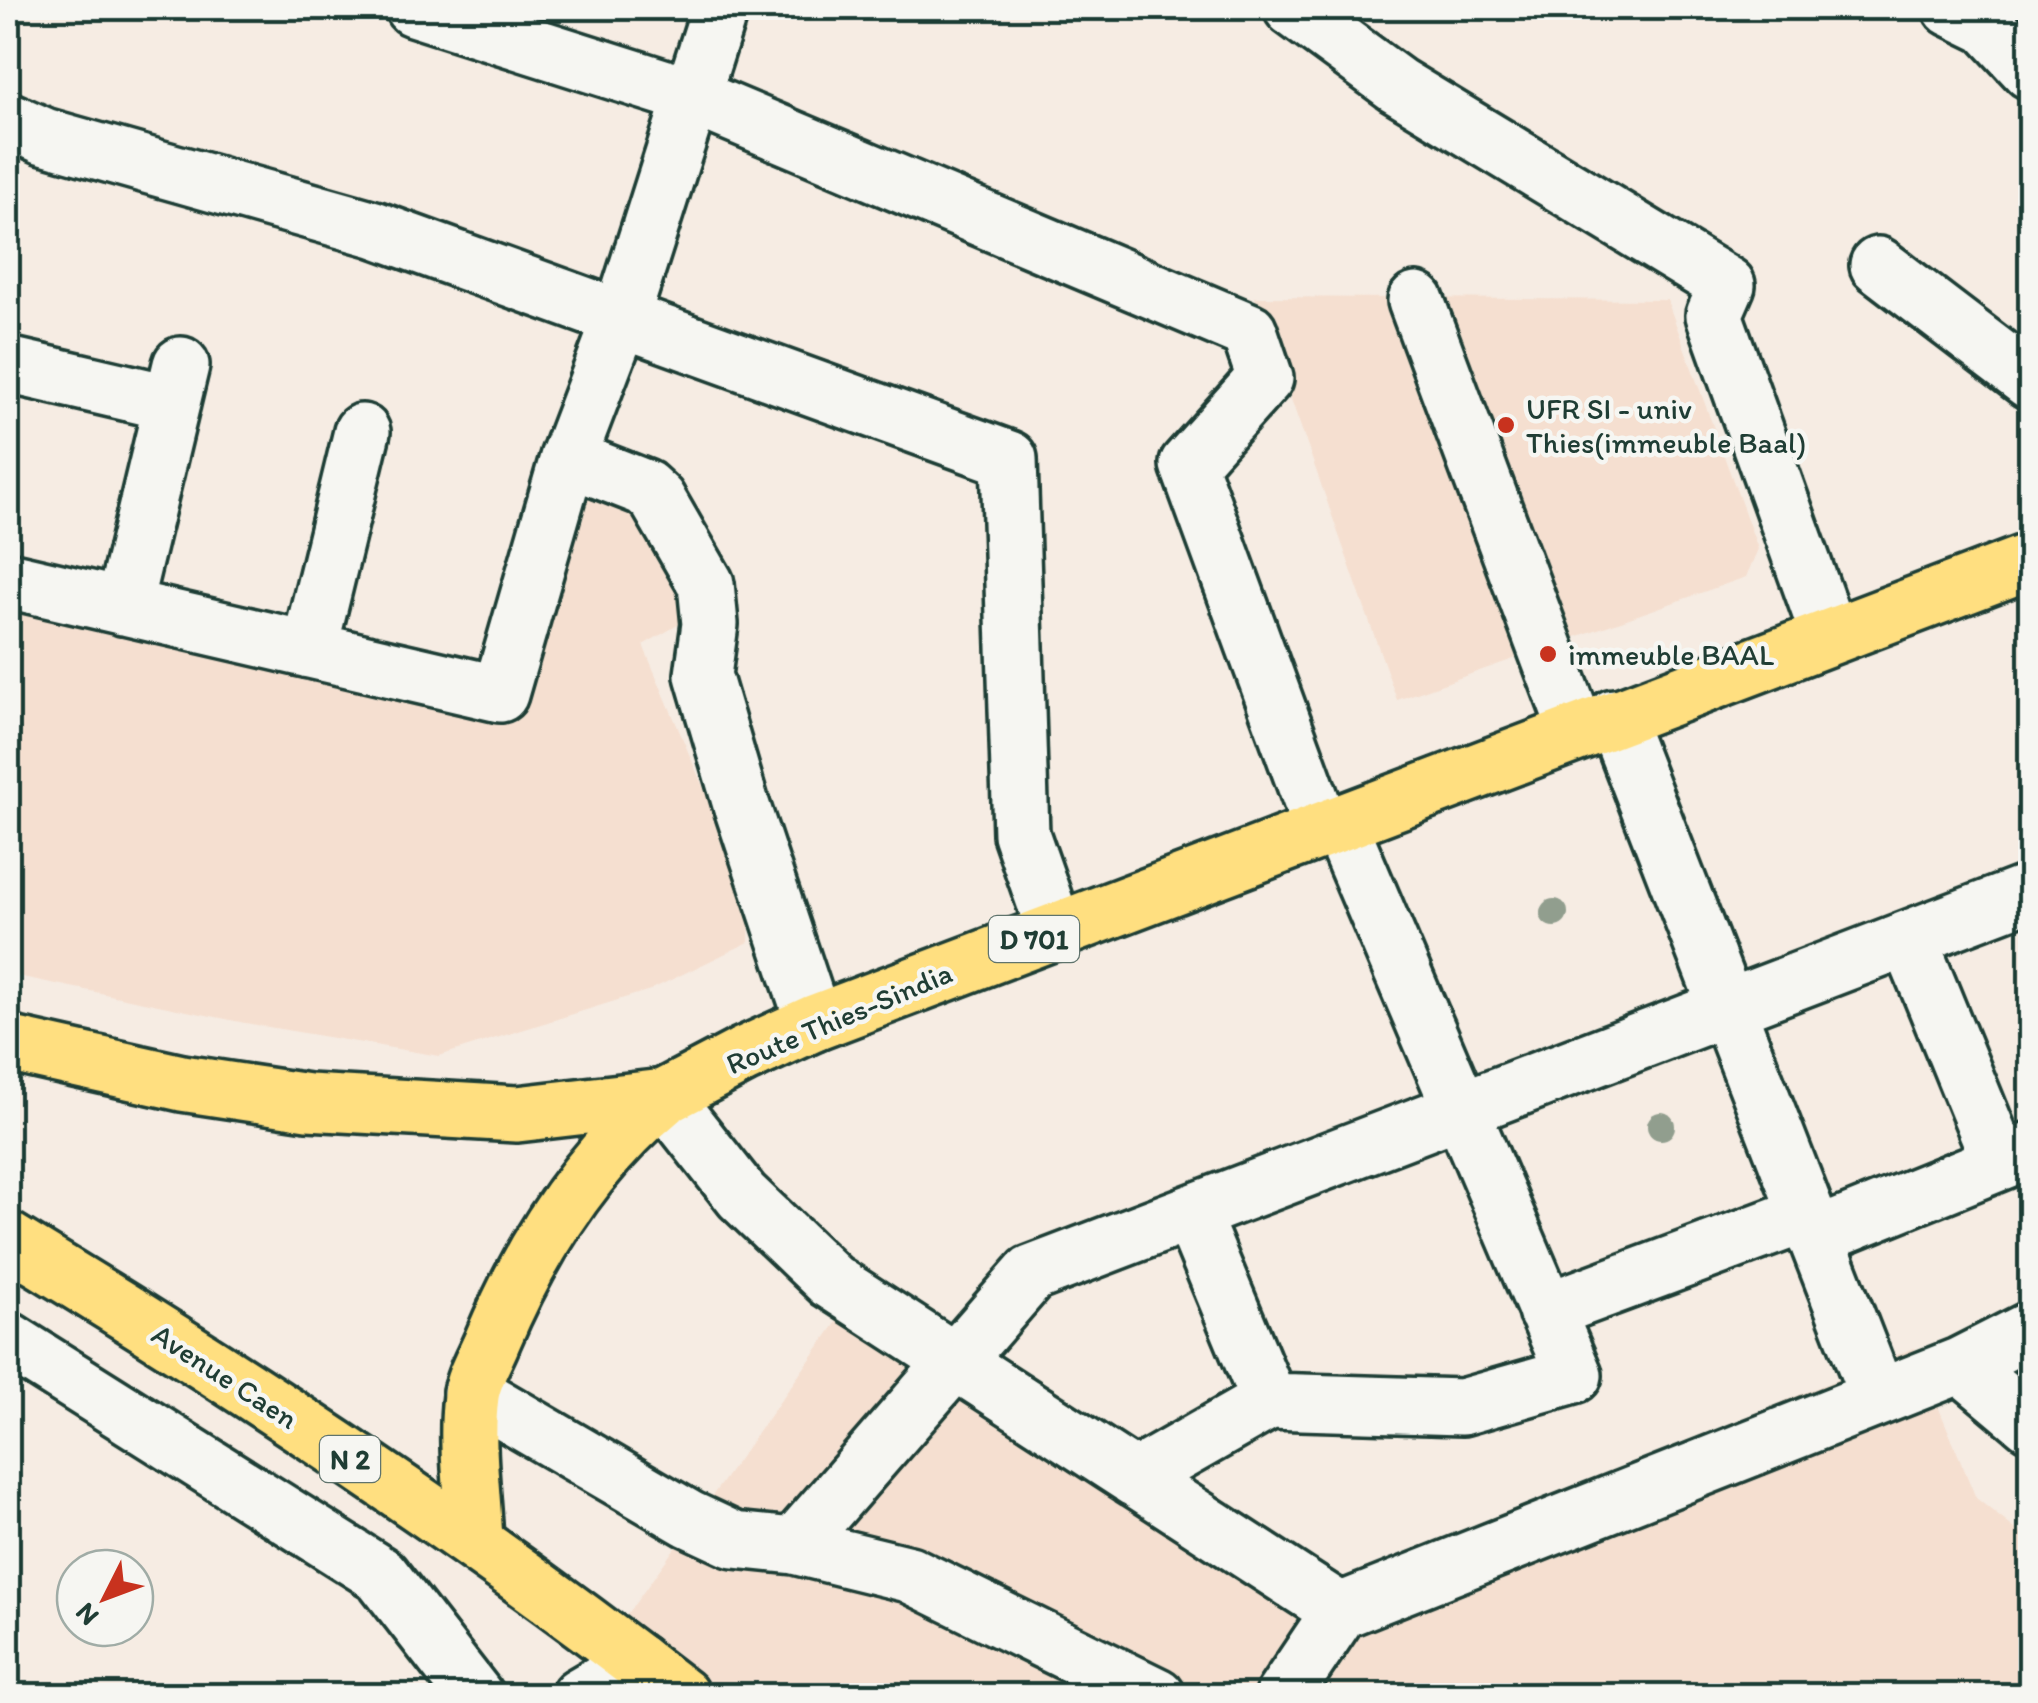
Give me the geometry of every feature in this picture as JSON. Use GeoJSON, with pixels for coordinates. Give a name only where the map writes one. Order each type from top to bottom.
{"type":"FeatureCollection","features":[{"type":"Feature","properties":{"kind":"main road","name":"Route Thies-Sindia"},"geometry":{"type":"LineString","coordinates":[[8,1044],[182,1083],[308,1102],[517,1114],[664,1097],[744,1054],[814,1023],[2030,561]]}},
{"type":"Feature","properties":{"kind":"main road"},"geometry":{"type":"LineString","coordinates":[[475,1542],[471,1392],[507,1307],[543,1239],[590,1171],[630,1125],[664,1097]]}},
{"type":"Feature","properties":{"kind":"main road","name":"Avenue Caen"},"geometry":{"type":"LineString","coordinates":[[8,1240],[158,1330],[475,1542],[681,1696]]}},
{"type":"Feature","properties":{"kind":"street"},"geometry":{"type":"LineString","coordinates":[[413,8],[691,96],[1249,331],[1265,378],[1188,464],[1330,826],[1461,1110],[1574,1374],[1462,1407],[1269,1401],[1134,1478]]}},
{"type":"Feature","properties":{"kind":"street"},"geometry":{"type":"LineString","coordinates":[[8,580],[500,694],[568,458],[621,320],[720,8]]}},
{"type":"Feature","properties":{"kind":"street"},"geometry":{"type":"LineString","coordinates":[[1292,8],[1397,84],[1727,285],[1714,315],[1829,636]]}},
{"type":"Feature","properties":{"kind":"street"},"geometry":{"type":"LineString","coordinates":[[1979,14],[2030,70]]}},
{"type":"Feature","properties":{"kind":"street"},"geometry":{"type":"LineString","coordinates":[[8,120],[44,136],[374,229],[1009,459],[1022,834],[1056,931]]}},
{"type":"Feature","properties":{"kind":"street"},"geometry":{"type":"LineString","coordinates":[[1878,264],[2030,381]]}},
{"type":"Feature","properties":{"kind":"street"},"geometry":{"type":"LineString","coordinates":[[1416,301],[1596,724],[1727,1008],[1878,1398]]}},
{"type":"Feature","properties":{"kind":"street"},"geometry":{"type":"LineString","coordinates":[[8,365],[176,384],[123,607]]}},
{"type":"Feature","properties":{"kind":"street"},"geometry":{"type":"LineString","coordinates":[[308,650],[362,432]]}},
{"type":"Feature","properties":{"kind":"street"},"geometry":{"type":"LineString","coordinates":[[568,458],[645,488],[657,499],[706,584],[710,624],[703,675],[740,801],[814,1023]]}},
{"type":"Feature","properties":{"kind":"street"},"geometry":{"type":"LineString","coordinates":[[794,1546],[1031,1274],[2030,892]]}},
{"type":"Feature","properties":{"kind":"street"},"geometry":{"type":"LineString","coordinates":[[1546,1310],[2015,1156],[1909,939]]}},
{"type":"Feature","properties":{"kind":"street"},"geometry":{"type":"LineString","coordinates":[[664,1097],[742,1196],[831,1281],[1340,1611]]}},
{"type":"Feature","properties":{"kind":"street"},"geometry":{"type":"LineString","coordinates":[[1191,1213],[1269,1401]]}},
{"type":"Feature","properties":{"kind":"street"},"geometry":{"type":"LineString","coordinates":[[1283,1696],[1340,1611],[1961,1365],[2030,1330]]}},
{"type":"Feature","properties":{"kind":"street"},"geometry":{"type":"LineString","coordinates":[[8,1340],[381,1575],[475,1696]]}},
{"type":"Feature","properties":{"kind":"street"},"geometry":{"type":"LineString","coordinates":[[1961,1365],[2030,1423]]}},
{"type":"Feature","properties":{"kind":"street"},"geometry":{"type":"LineString","coordinates":[[471,1392],[734,1540],[794,1546],[909,1574],[1157,1696]]}},
{"type":"Feature","properties":{"kind":"street"},"geometry":{"type":"LineString","coordinates":[[578,1696],[638,1662]]}},
{"type":"Feature","properties":{"kind":"shaded area","name":"UFR SI - univ Thies(immeuble Baal)"},"geometry":{"type":"Polygon","coordinates":[[[1255,297],[1667,300],[1758,549],[1746,577],[1397,700],[1255,297]]]}},
{"type":"Feature","properties":{"kind":"shaded area"},"geometry":{"type":"Polygon","coordinates":[[[592,485],[639,491],[697,614],[643,645],[750,898],[749,942],[650,990],[439,1056],[245,1023],[8,974],[8,591],[515,710],[592,485]]]}},
{"type":"Feature","properties":{"kind":"shaded area"},"geometry":{"type":"Polygon","coordinates":[[[862,1287],[1332,1587],[1914,1348],[1976,1498],[2030,1541],[2030,1695],[528,1696],[596,1658],[862,1287]]]}},
{"type":"Feature","properties":{"kind":"place","name":"UFR SI - univ Thies(immeuble Baal)"},"geometry":{"type":"Point","coordinates":[1506,425]}},
{"type":"Feature","properties":{"kind":"place","name":"immeuble BAAL"},"geometry":{"type":"Point","coordinates":[1548,654]}}]}
